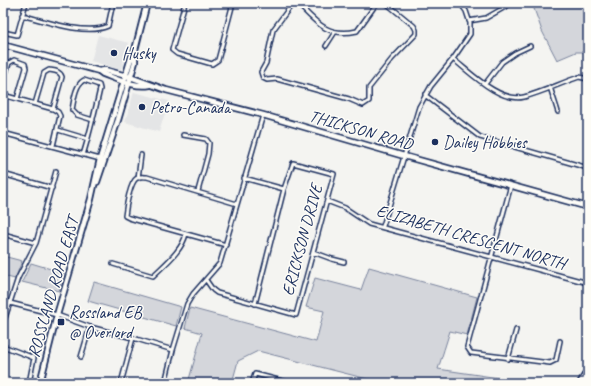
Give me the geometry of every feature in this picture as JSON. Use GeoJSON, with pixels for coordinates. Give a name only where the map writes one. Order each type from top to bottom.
{"type":"FeatureCollection","features":[{"type":"Feature","properties":{"kind":"main road","name":"ROSSLAND ROAD EAST"},"geometry":{"type":"LineString","coordinates":[[40,383],[91,199],[100,159],[128,76],[130,58],[136,50],[147,3]]}},
{"type":"Feature","properties":{"kind":"main road","name":"THICKSON ROAD"},"geometry":{"type":"LineString","coordinates":[[3,45],[99,71],[103,74],[144,86],[150,85]]}},
{"type":"Feature","properties":{"kind":"main road","name":"THICKSON ROAD"},"geometry":{"type":"LineString","coordinates":[[99,71],[105,70],[128,76],[146,82],[150,85],[263,115],[588,207]]}},
{"type":"Feature","properties":{"kind":"main road","name":"ROSSLAND ROAD EAST"},"geometry":{"type":"LineString","coordinates":[[91,199],[105,161],[126,81]]}},
{"type":"Feature","properties":{"kind":"main road"},"geometry":{"type":"LineString","coordinates":[[580,383],[588,370]]}},
{"type":"Feature","properties":{"kind":"street"},"geometry":{"type":"LineString","coordinates":[[3,32],[17,35],[26,3]]}},
{"type":"Feature","properties":{"kind":"street"},"geometry":{"type":"LineString","coordinates":[[22,15],[63,27],[101,29],[108,26],[113,3]]}},
{"type":"Feature","properties":{"kind":"street"},"geometry":{"type":"LineString","coordinates":[[185,3],[172,50],[177,54],[212,64],[218,60],[233,3]]}},
{"type":"Feature","properties":{"kind":"street"},"geometry":{"type":"LineString","coordinates":[[292,3],[273,30],[266,63],[261,72],[263,78],[267,80],[277,79],[349,99],[363,105],[367,104],[369,88],[416,34],[414,26],[386,3]]}},
{"type":"Feature","properties":{"kind":"street"},"geometry":{"type":"LineString","coordinates":[[297,3],[327,30],[348,33],[357,31],[377,3]]}},
{"type":"Feature","properties":{"kind":"street"},"geometry":{"type":"LineString","coordinates":[[383,226],[419,107],[425,95],[470,34],[469,21],[466,12],[460,3]]}},
{"type":"Feature","properties":{"kind":"street"},"geometry":{"type":"LineString","coordinates":[[469,21],[486,18],[508,6]]}},
{"type":"Feature","properties":{"kind":"street"},"geometry":{"type":"LineString","coordinates":[[326,46],[335,32]]}},
{"type":"Feature","properties":{"kind":"street"},"geometry":{"type":"LineString","coordinates":[[485,84],[502,62],[515,53],[530,46]]}},
{"type":"Feature","properties":{"kind":"street"},"geometry":{"type":"LineString","coordinates":[[453,59],[494,92],[512,98],[523,97],[579,77],[588,79]]}},
{"type":"Feature","properties":{"kind":"street"},"geometry":{"type":"LineString","coordinates":[[3,83],[9,63],[14,60],[25,64],[26,68],[17,99]]}},
{"type":"Feature","properties":{"kind":"street"},"geometry":{"type":"LineString","coordinates":[[35,104],[44,73],[49,70],[58,71],[61,73],[62,77],[53,109]]}},
{"type":"Feature","properties":{"kind":"street"},"geometry":{"type":"LineString","coordinates":[[83,155],[93,120],[100,88],[99,85],[84,80],[80,82],[78,86],[72,110],[77,116],[93,120]]}},
{"type":"Feature","properties":{"kind":"street"},"geometry":{"type":"LineString","coordinates":[[550,87],[558,112]]}},
{"type":"Feature","properties":{"kind":"street"},"geometry":{"type":"LineString","coordinates":[[3,95],[53,109],[58,112],[60,116],[58,130],[53,146]]}},
{"type":"Feature","properties":{"kind":"street"},"geometry":{"type":"LineString","coordinates":[[425,95],[480,137],[588,168]]}},
{"type":"Feature","properties":{"kind":"street"},"geometry":{"type":"LineString","coordinates":[[165,383],[187,304],[193,294],[220,263],[263,115]]}},
{"type":"Feature","properties":{"kind":"street"},"geometry":{"type":"LineString","coordinates":[[58,130],[88,138]]}},
{"type":"Feature","properties":{"kind":"street"},"geometry":{"type":"LineString","coordinates":[[3,134],[100,159]]}},
{"type":"Feature","properties":{"kind":"street"},"geometry":{"type":"LineString","coordinates":[[183,135],[206,139],[209,143],[208,154],[198,191]]}},
{"type":"Feature","properties":{"kind":"street"},"geometry":{"type":"LineString","coordinates":[[141,155],[138,178],[133,184],[125,216],[226,245]]}},
{"type":"Feature","properties":{"kind":"street","name":"ERICKSON DRIVE"},"geometry":{"type":"LineString","coordinates":[[206,280],[217,293],[255,304],[296,315],[334,174],[293,163],[284,189],[255,304]]}},
{"type":"Feature","properties":{"kind":"street"},"geometry":{"type":"LineString","coordinates":[[3,321],[21,271],[36,243],[56,171]]}},
{"type":"Feature","properties":{"kind":"street"},"geometry":{"type":"LineString","coordinates":[[3,174],[52,188]]}},
{"type":"Feature","properties":{"kind":"street"},"geometry":{"type":"LineString","coordinates":[[138,178],[147,177],[198,191],[237,204]]}},
{"type":"Feature","properties":{"kind":"street"},"geometry":{"type":"LineString","coordinates":[[244,178],[284,189]]}},
{"type":"Feature","properties":{"kind":"street"},"geometry":{"type":"LineString","coordinates":[[511,185],[467,347],[471,353],[550,363],[556,360],[560,341]]}},
{"type":"Feature","properties":{"kind":"street","name":"ELIZABETH CRESCENT NORTH"},"geometry":{"type":"LineString","coordinates":[[327,201],[345,208],[369,224],[383,226],[588,283]]}},
{"type":"Feature","properties":{"kind":"street"},"geometry":{"type":"LineString","coordinates":[[3,234],[36,243]]}},
{"type":"Feature","properties":{"kind":"street"},"geometry":{"type":"LineString","coordinates":[[113,264],[153,276],[185,241],[186,234]]}},
{"type":"Feature","properties":{"kind":"street"},"geometry":{"type":"LineString","coordinates":[[313,252],[332,260],[344,262]]}},
{"type":"Feature","properties":{"kind":"street"},"geometry":{"type":"LineString","coordinates":[[10,303],[58,315],[90,327],[173,350]]}},
{"type":"Feature","properties":{"kind":"street"},"geometry":{"type":"LineString","coordinates":[[81,358],[90,327]]}},
{"type":"Feature","properties":{"kind":"street"},"geometry":{"type":"LineString","coordinates":[[508,358],[516,330]]}},
{"type":"Feature","properties":{"kind":"street"},"geometry":{"type":"LineString","coordinates":[[120,383],[133,338]]}},
{"type":"Feature","properties":{"kind":"street"},"geometry":{"type":"LineString","coordinates":[[3,346],[34,358],[29,383]]}},
{"type":"Feature","properties":{"kind":"street"},"geometry":{"type":"LineString","coordinates":[[252,383],[255,374],[290,383]]}},
{"type":"Feature","properties":{"kind":"shaded area"},"geometry":{"type":"Polygon","coordinates":[[[532,3],[588,3],[588,52],[576,52],[557,60],[542,31],[532,3]]]}},
{"type":"Feature","properties":{"kind":"shaded area"},"geometry":{"type":"Polygon","coordinates":[[[98,35],[129,43],[121,70],[91,61],[98,35]]]}},
{"type":"Feature","properties":{"kind":"shaded area"},"geometry":{"type":"Polygon","coordinates":[[[134,92],[169,101],[159,132],[125,122],[134,92]]]}},
{"type":"Feature","properties":{"kind":"shaded area"},"geometry":{"type":"Polygon","coordinates":[[[3,256],[22,261],[15,279],[3,276],[3,256]]]}},
{"type":"Feature","properties":{"kind":"shaded area"},"geometry":{"type":"Polygon","coordinates":[[[31,263],[64,273],[59,291],[22,282],[31,263]]]}},
{"type":"Feature","properties":{"kind":"shaded area"},"geometry":{"type":"Polygon","coordinates":[[[369,267],[477,297],[467,335],[450,331],[438,369],[533,383],[383,383],[258,351],[238,361],[232,383],[188,383],[202,333],[185,328],[190,308],[316,342],[324,311],[306,307],[315,278],[361,290],[369,267]]]}},
{"type":"Feature","properties":{"kind":"shaded area"},"geometry":{"type":"Polygon","coordinates":[[[94,282],[181,307],[176,326],[88,301],[94,282]]]}},
{"type":"Feature","properties":{"kind":"waterway"},"geometry":{"type":"LineString","coordinates":[[579,3],[588,13]]}},
{"type":"Feature","properties":{"kind":"place","name":"Husky"},"geometry":{"type":"Point","coordinates":[114,53]}},
{"type":"Feature","properties":{"kind":"place","name":"Petro-Canada"},"geometry":{"type":"Point","coordinates":[142,107]}},
{"type":"Feature","properties":{"kind":"place","name":"Dailey Hobbies"},"geometry":{"type":"Point","coordinates":[435,142]}},
{"type":"Feature","properties":{"kind":"place","name":"Rossland EB @ Overlord"},"geometry":{"type":"Point","coordinates":[61,322]}}]}
